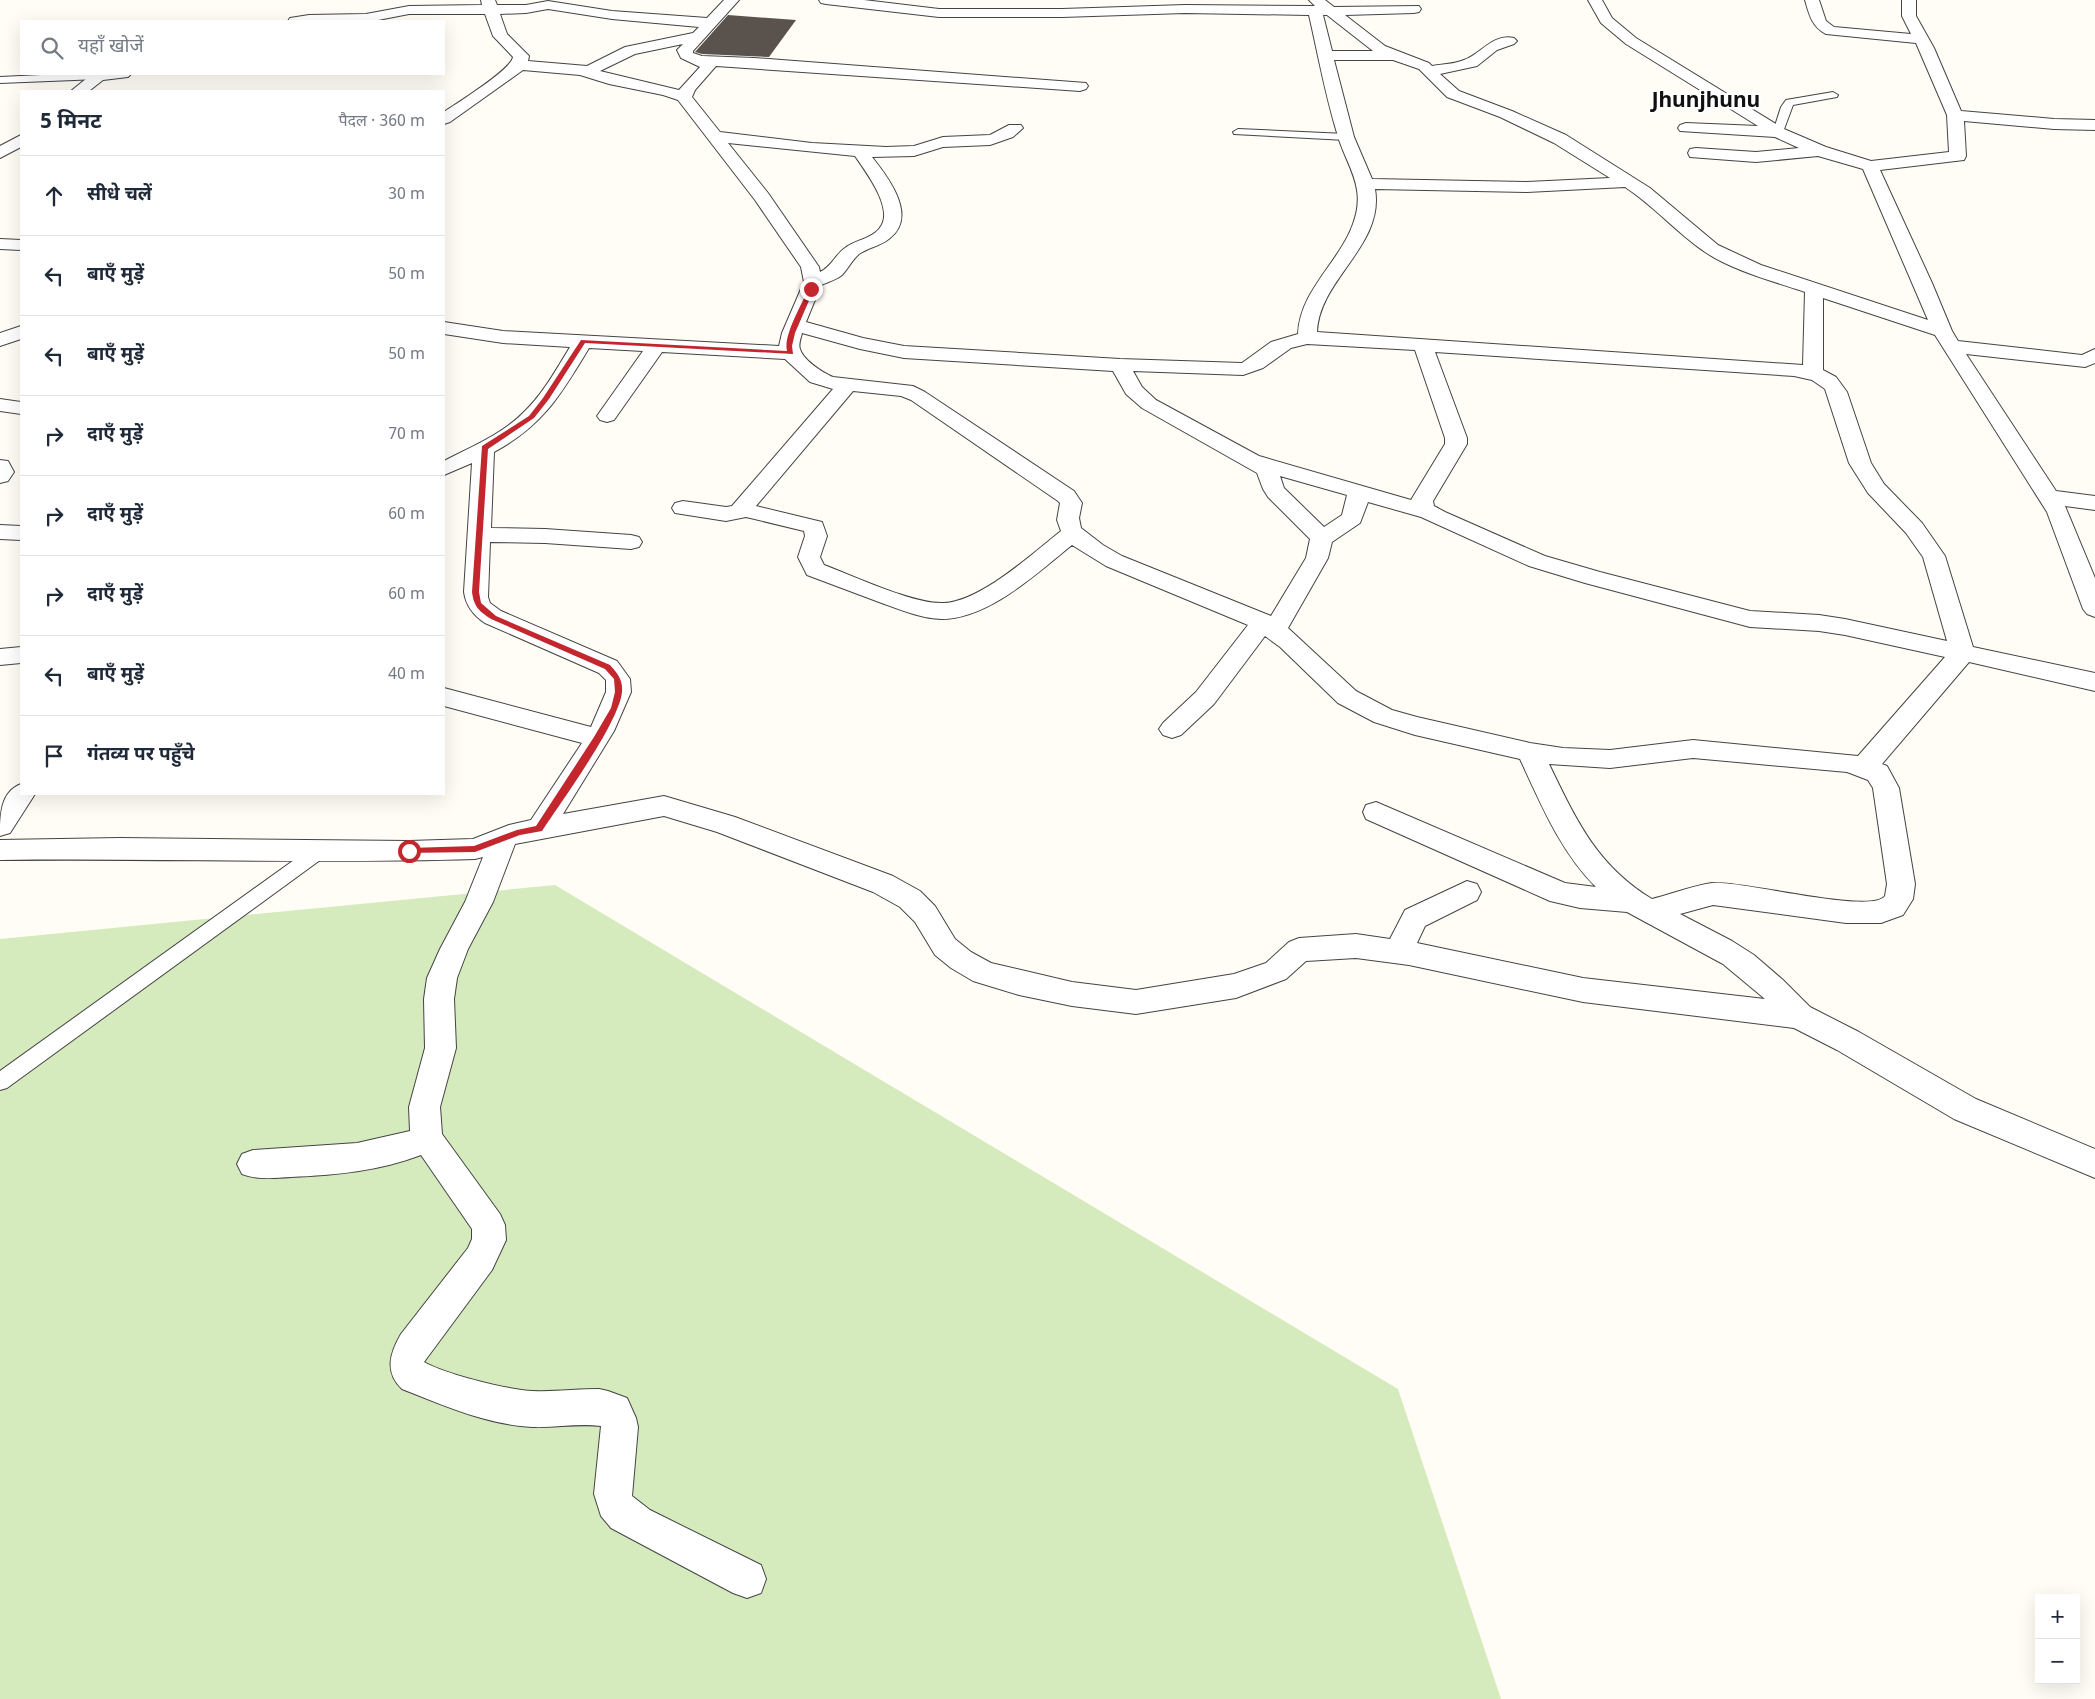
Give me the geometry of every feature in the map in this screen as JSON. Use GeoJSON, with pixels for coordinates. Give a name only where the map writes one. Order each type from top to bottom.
{"type":"FeatureCollection","features":[{"type":"Feature","properties":{"kind":"street"},"geometry":{"type":"LineString","coordinates":[[732,0],[685,52],[690,57],[702,61],[1080,86]]}},
{"type":"Feature","properties":{"kind":"street"},"geometry":{"type":"LineString","coordinates":[[826,0],[939,13],[1129,5],[1185,9],[1321,7],[1414,9]]}},
{"type":"Feature","properties":{"kind":"street"},"geometry":{"type":"LineString","coordinates":[[1595,0],[1606,20],[1630,41],[1778,132],[1820,151],[1870,166],[1958,156],[1955,115],[1909,16],[1909,0]]}},
{"type":"Feature","properties":{"kind":"street"},"geometry":{"type":"LineString","coordinates":[[1812,0],[1820,24],[1824,28],[1921,39]]}},
{"type":"Feature","properties":{"kind":"street"},"geometry":{"type":"LineString","coordinates":[[356,20],[409,10],[489,4],[526,9],[548,5],[704,30]]}},
{"type":"Feature","properties":{"kind":"street"},"geometry":{"type":"LineString","coordinates":[[445,118],[505,77],[519,65],[521,56],[500,36],[489,4]]}},
{"type":"Feature","properties":{"kind":"street"},"geometry":{"type":"LineString","coordinates":[[1321,7],[1393,55],[1424,66],[1453,94],[1538,128],[1560,139],[1644,192],[1712,249],[1754,269],[1947,338],[2085,361],[2095,355]]}},
{"type":"Feature","properties":{"kind":"street"},"geometry":{"type":"LineString","coordinates":[[1307,338],[1308,322],[1312,307],[1362,226],[1367,204],[1366,184],[1346,136],[1327,56],[1321,7]]}},
{"type":"Feature","properties":{"kind":"street"},"geometry":{"type":"LineString","coordinates":[[302,20],[366,18]]}},
{"type":"Feature","properties":{"kind":"street"},"geometry":{"type":"LineString","coordinates":[[584,71],[598,67],[630,50],[704,30]]}},
{"type":"Feature","properties":{"kind":"street"},"geometry":{"type":"LineString","coordinates":[[1428,70],[1467,66],[1492,47],[1509,41]]}},
{"type":"Feature","properties":{"kind":"street"},"geometry":{"type":"LineString","coordinates":[[1327,56],[1393,55]]}},
{"type":"Feature","properties":{"kind":"street"},"geometry":{"type":"LineString","coordinates":[[684,97],[689,86],[707,69],[706,64],[702,61]]}},
{"type":"Feature","properties":{"kind":"street"},"geometry":{"type":"LineString","coordinates":[[519,65],[584,71],[615,82],[666,91],[684,97],[762,197],[810,267],[813,282],[795,325],[789,346],[791,353],[817,378],[829,383],[847,386],[917,372],[1120,365],[1243,369],[1257,364],[1282,344],[1307,338],[1813,373],[1829,379],[1833,383],[1855,453],[1866,474],[1876,488],[1914,528],[1934,556],[1964,653]]}},
{"type":"Feature","properties":{"kind":"street"},"geometry":{"type":"LineString","coordinates":[[80,90],[99,76],[111,75]]}},
{"type":"Feature","properties":{"kind":"street"},"geometry":{"type":"LineString","coordinates":[[1955,115],[2054,124],[2095,125]]}},
{"type":"Feature","properties":{"kind":"street"},"geometry":{"type":"LineString","coordinates":[[713,136],[860,151],[917,151],[942,142],[997,138],[1006,135],[1015,128]]}},
{"type":"Feature","properties":{"kind":"street"},"geometry":{"type":"LineString","coordinates":[[1686,128],[1778,132]]}},
{"type":"Feature","properties":{"kind":"street"},"geometry":{"type":"LineString","coordinates":[[0,153],[20,141]]}},
{"type":"Feature","properties":{"kind":"street"},"geometry":{"type":"LineString","coordinates":[[813,282],[836,271],[854,249],[883,235],[890,228],[893,208],[884,185],[860,151]]}},
{"type":"Feature","properties":{"kind":"street"},"geometry":{"type":"LineString","coordinates":[[1696,153],[1763,156],[1820,151]]}},
{"type":"Feature","properties":{"kind":"street"},"geometry":{"type":"LineString","coordinates":[[1870,166],[1947,338],[2058,512],[2095,609]]}},
{"type":"Feature","properties":{"kind":"street"},"geometry":{"type":"LineString","coordinates":[[1366,184],[1527,187],[1627,182]]}},
{"type":"Feature","properties":{"kind":"street"},"geometry":{"type":"LineString","coordinates":[[0,244],[20,245]]}},
{"type":"Feature","properties":{"kind":"street"},"geometry":{"type":"LineString","coordinates":[[1813,373],[1814,289]]}},
{"type":"Feature","properties":{"kind":"street"},"geometry":{"type":"LineString","coordinates":[[795,325],[884,349],[917,372],[931,403],[1066,496],[1070,503],[1069,526],[1073,533],[1095,551],[1114,562],[1269,626],[1347,697],[1383,716],[1415,726],[1530,752],[1579,758],[1610,759],[1693,749],[1818,760],[1864,767],[1878,773],[1886,788],[1901,884],[1899,899],[1894,907],[1881,912],[1846,912],[1712,894],[1640,906],[1580,897],[1560,893],[1376,812]]}},
{"type":"Feature","properties":{"kind":"street"},"geometry":{"type":"LineString","coordinates":[[445,328],[503,337],[791,353]]}},
{"type":"Feature","properties":{"kind":"street"},"geometry":{"type":"LineString","coordinates":[[0,340],[20,332]]}},
{"type":"Feature","properties":{"kind":"street"},"geometry":{"type":"LineString","coordinates":[[445,468],[484,448],[531,417],[546,399],[583,342]]}},
{"type":"Feature","properties":{"kind":"street"},"geometry":{"type":"LineString","coordinates":[[1423,345],[1456,438],[1456,444],[1452,452],[1422,501],[1423,509],[1427,512]]}},
{"type":"Feature","properties":{"kind":"street"},"geometry":{"type":"LineString","coordinates":[[607,416],[656,346]]}},
{"type":"Feature","properties":{"kind":"street"},"geometry":{"type":"LineString","coordinates":[[1120,365],[1133,390],[1149,404],[1268,470],[1272,488],[1315,530],[1321,539]]}},
{"type":"Feature","properties":{"kind":"street"},"geometry":{"type":"LineString","coordinates":[[683,508],[736,514],[847,386]]}},
{"type":"Feature","properties":{"kind":"street"},"geometry":{"type":"LineString","coordinates":[[0,405],[20,408]]}},
{"type":"Feature","properties":{"kind":"street"},"geometry":{"type":"LineString","coordinates":[[484,448],[476,592],[477,604],[482,610],[493,617],[608,667],[618,679],[618,692],[614,708],[598,738],[539,829]]}},
{"type":"Feature","properties":{"kind":"street"},"geometry":{"type":"LineString","coordinates":[[1253,461],[1427,512],[1537,561],[1593,578],[1722,612],[1750,619],[1819,623],[1845,627],[2095,682]]}},
{"type":"Feature","properties":{"kind":"street"},"geometry":{"type":"LineString","coordinates":[[0,466],[2,472],[0,476]]}},
{"type":"Feature","properties":{"kind":"street"},"geometry":{"type":"LineString","coordinates":[[1172,729],[1204,698],[1269,626],[1317,558],[1321,539],[1352,518],[1359,493]]}},
{"type":"Feature","properties":{"kind":"street"},"geometry":{"type":"LineString","coordinates":[[2048,497],[2095,503]]}},
{"type":"Feature","properties":{"kind":"street"},"geometry":{"type":"LineString","coordinates":[[742,509],[814,527],[816,536],[809,557],[815,570],[921,609],[936,611],[951,610],[988,596],[1073,533]]}},
{"type":"Feature","properties":{"kind":"street"},"geometry":{"type":"LineString","coordinates":[[0,532],[20,533]]}},
{"type":"Feature","properties":{"kind":"street"},"geometry":{"type":"LineString","coordinates":[[479,535],[545,536],[632,542]]}},
{"type":"Feature","properties":{"kind":"street"},"geometry":{"type":"LineString","coordinates":[[1864,767],[1964,653]]}},
{"type":"Feature","properties":{"kind":"street"},"geometry":{"type":"LineString","coordinates":[[0,657],[20,655]]}},
{"type":"Feature","properties":{"kind":"street"},"geometry":{"type":"LineString","coordinates":[[445,697],[598,738]]}},
{"type":"Feature","properties":{"kind":"street"},"geometry":{"type":"LineString","coordinates":[[1530,752],[1569,833],[1607,881],[1640,906],[1723,949],[1748,966],[1770,984],[1799,1016]]}},
{"type":"Feature","properties":{"kind":"street"},"geometry":{"type":"LineString","coordinates":[[0,826],[21,795]]}},
{"type":"Feature","properties":{"kind":"street"},"geometry":{"type":"LineString","coordinates":[[0,850],[120,848],[475,849],[519,832],[664,806],[725,824],[883,884],[910,899],[925,914],[945,947],[961,960],[983,973],[1019,983],[1072,994],[1136,1002],[1236,986],[1276,971],[1299,950],[1356,946],[1398,952],[1583,990],[1799,1016],[1848,1041],[1965,1109],[2095,1164]]}},
{"type":"Feature","properties":{"kind":"street"},"geometry":{"type":"LineString","coordinates":[[504,838],[478,903],[442,978],[438,1011],[440,1055],[423,1112],[423,1124],[428,1139],[485,1220],[490,1232],[489,1240],[480,1259],[413,1346],[406,1358],[408,1372],[414,1377],[516,1407],[532,1409],[602,1408],[616,1412],[620,1418],[620,1428],[613,1475],[612,1491],[614,1504],[622,1513],[637,1523],[747,1579]]}},
{"type":"Feature","properties":{"kind":"street"},"geometry":{"type":"LineString","coordinates":[[1398,952],[1415,918],[1468,892]]}},
{"type":"Feature","properties":{"kind":"street"},"geometry":{"type":"LineString","coordinates":[[253,1164],[338,1160],[373,1155],[393,1151],[428,1139]]}},
{"type":"Feature","properties":{"kind":"lane"},"geometry":{"type":"LineString","coordinates":[[0,80],[99,76]]}},
{"type":"Feature","properties":{"kind":"lane"},"geometry":{"type":"LineString","coordinates":[[1778,132],[1786,107],[1790,102],[1833,95]]}},
{"type":"Feature","properties":{"kind":"lane"},"geometry":{"type":"LineString","coordinates":[[1238,132],[1346,136]]}},
{"type":"Feature","properties":{"kind":"lane"},"geometry":{"type":"LineString","coordinates":[[0,1082],[321,850]]}},
{"type":"Feature","properties":{"kind":"green space"},"geometry":{"type":"Polygon","coordinates":[[[555,885],[1398,1389],[1501,1699],[0,1699],[0,939],[555,885]]]}},
{"type":"Feature","properties":{"kind":"building"},"geometry":{"type":"Polygon","coordinates":[[[728,15],[796,20],[769,57],[702,54],[695,52],[728,15]]]}},
{"type":"Feature","properties":{"kind":"district","name":"Jhunjhunu"},"geometry":{"type":"Point","coordinates":[1706,100]}},
{"type":"Feature","properties":{"kind":"route"},"geometry":{"type":"LineString","coordinates":[[409,851],[475,849],[519,832],[539,829],[598,738],[614,708],[618,692],[618,679],[608,667],[493,617],[482,610],[477,604],[476,592],[484,448],[523,424],[539,409],[583,342],[791,353],[789,346],[792,333],[811,289]]}}]}
